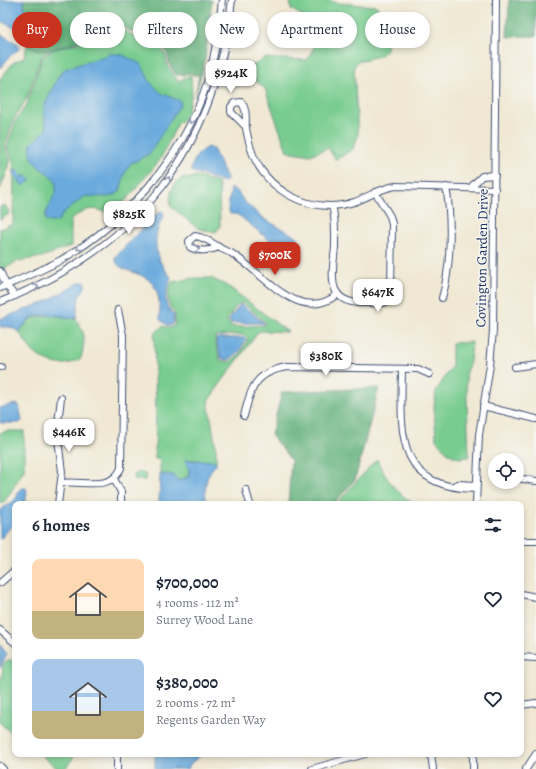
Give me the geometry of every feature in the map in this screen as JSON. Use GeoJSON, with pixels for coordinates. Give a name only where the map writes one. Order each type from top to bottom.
{"type":"FeatureCollection","features":[{"type":"Feature","properties":{"kind":"street"},"geometry":{"type":"LineString","coordinates":[[3,287],[43,270],[83,246],[130,207],[156,177],[183,137],[203,93],[214,57],[222,0]]}},
{"type":"Feature","properties":{"kind":"street"},"geometry":{"type":"LineString","coordinates":[[0,291],[3,301],[47,282],[79,264],[109,242],[139,214],[162,188],[182,157],[206,111],[218,74],[228,32],[232,0]]}},
{"type":"Feature","properties":{"kind":"street","name":"Covington Garden Drive"},"geometry":{"type":"LineString","coordinates":[[476,501],[479,435],[493,330],[497,0]]}},
{"type":"Feature","properties":{"kind":"street"},"geometry":{"type":"LineString","coordinates":[[246,127],[256,161],[273,184],[294,199],[312,204],[332,206],[354,202],[385,188],[396,186],[471,187],[495,189]]}},
{"type":"Feature","properties":{"kind":"street"},"geometry":{"type":"LineString","coordinates":[[471,187],[482,176],[495,175]]}},
{"type":"Feature","properties":{"kind":"street"},"geometry":{"type":"LineString","coordinates":[[442,298],[448,269],[449,208],[446,187]]}},
{"type":"Feature","properties":{"kind":"street"},"geometry":{"type":"LineString","coordinates":[[332,206],[335,234],[331,274],[338,294],[348,300],[359,303],[387,302],[391,295],[392,220],[375,192]]}},
{"type":"Feature","properties":{"kind":"street"},"geometry":{"type":"LineString","coordinates":[[219,247],[231,253],[281,293],[294,300],[306,303],[321,302],[338,294]]}},
{"type":"Feature","properties":{"kind":"street"},"geometry":{"type":"LineString","coordinates":[[0,271],[3,287],[15,296]]}},
{"type":"Feature","properties":{"kind":"street"},"geometry":{"type":"LineString","coordinates":[[62,483],[102,483],[114,479],[120,470],[123,335],[118,310]]}},
{"type":"Feature","properties":{"kind":"street"},"geometry":{"type":"LineString","coordinates":[[515,367],[536,364]]}},
{"type":"Feature","properties":{"kind":"street"},"geometry":{"type":"LineString","coordinates":[[244,416],[250,392],[259,377],[274,369],[287,367],[418,369],[429,374]]}},
{"type":"Feature","properties":{"kind":"street"},"geometry":{"type":"LineString","coordinates":[[402,369],[401,427],[403,439],[414,465],[423,473],[440,483],[453,486],[458,484],[476,487]]}},
{"type":"Feature","properties":{"kind":"street"},"geometry":{"type":"LineString","coordinates":[[59,501],[62,483],[57,431],[61,398]]}},
{"type":"Feature","properties":{"kind":"street"},"geometry":{"type":"LineString","coordinates":[[483,406],[536,419]]}},
{"type":"Feature","properties":{"kind":"street"},"geometry":{"type":"LineString","coordinates":[[114,479],[121,492],[121,501]]}},
{"type":"Feature","properties":{"kind":"street"},"geometry":{"type":"LineString","coordinates":[[524,479],[536,480]]}},
{"type":"Feature","properties":{"kind":"street"},"geometry":{"type":"LineString","coordinates":[[246,490],[249,501]]}},
{"type":"Feature","properties":{"kind":"street"},"geometry":{"type":"LineString","coordinates":[[524,541],[536,541]]}},
{"type":"Feature","properties":{"kind":"street"},"geometry":{"type":"LineString","coordinates":[[0,583],[12,573]]}},
{"type":"Feature","properties":{"kind":"street"},"geometry":{"type":"LineString","coordinates":[[524,595],[536,598]]}},
{"type":"Feature","properties":{"kind":"street"},"geometry":{"type":"LineString","coordinates":[[0,630],[12,640]]}},
{"type":"Feature","properties":{"kind":"street"},"geometry":{"type":"LineString","coordinates":[[524,657],[536,658]]}},
{"type":"Feature","properties":{"kind":"street"},"geometry":{"type":"LineString","coordinates":[[524,705],[536,703]]}},
{"type":"Feature","properties":{"kind":"street"},"geometry":{"type":"LineString","coordinates":[[526,769],[536,754]]}},
{"type":"Feature","properties":{"kind":"street"},"geometry":{"type":"LineString","coordinates":[[117,757],[117,769]]}},
{"type":"Feature","properties":{"kind":"street"},"geometry":{"type":"LineString","coordinates":[[312,769],[354,757]]}},
{"type":"Feature","properties":{"kind":"street"},"geometry":{"type":"LineString","coordinates":[[431,757],[433,769]]}},
{"type":"Feature","properties":{"kind":"street"},"geometry":{"type":"LineString","coordinates":[[473,757],[473,769]]}},
{"type":"Feature","properties":{"kind":"street"},"geometry":{"type":"LineString","coordinates":[[0,766],[3,769]]}},
{"type":"Feature","properties":{"kind":"green space"},"geometry":{"type":"Polygon","coordinates":[[[24,0],[212,0],[211,12],[205,12],[205,48],[206,48],[205,60],[195,97],[199,75],[193,75],[191,73],[176,75],[169,64],[168,55],[163,48],[197,48],[197,12],[133,12],[133,32],[125,28],[125,12],[70,12],[70,44],[62,46],[62,12],[25,12],[24,0]]]}},
{"type":"Feature","properties":{"kind":"green space"},"geometry":{"type":"Polygon","coordinates":[[[290,0],[328,0],[338,3],[377,6],[381,12],[365,12],[365,48],[387,49],[380,56],[358,61],[354,67],[358,136],[353,149],[336,160],[328,148],[310,155],[287,151],[265,89],[254,79],[241,84],[227,82],[232,67],[249,66],[261,61],[264,58],[307,60],[314,48],[357,48],[357,12],[296,12],[291,9],[290,0]]]}},
{"type":"Feature","properties":{"kind":"green space"},"geometry":{"type":"Polygon","coordinates":[[[509,0],[536,0],[536,36],[507,37],[509,0]]]}},
{"type":"Feature","properties":{"kind":"green space"},"geometry":{"type":"Polygon","coordinates":[[[125,31],[133,35],[133,48],[160,48],[166,56],[167,65],[178,81],[191,75],[192,93],[186,116],[177,125],[160,160],[128,198],[110,214],[94,209],[82,212],[71,219],[71,246],[42,257],[18,261],[0,271],[0,229],[13,224],[14,165],[7,147],[16,120],[27,104],[42,58],[52,50],[70,45],[70,48],[125,48],[125,31]]]}},
{"type":"Feature","properties":{"kind":"green space"},"geometry":{"type":"Polygon","coordinates":[[[26,48],[48,51],[41,57],[27,98],[14,119],[5,146],[10,161],[9,167],[0,189],[0,79],[14,62],[24,58],[26,48]]]}},
{"type":"Feature","properties":{"kind":"green space"},"geometry":{"type":"Polygon","coordinates":[[[32,48],[57,48],[48,51],[32,48]]]}},
{"type":"Feature","properties":{"kind":"green space"},"geometry":{"type":"Polygon","coordinates":[[[196,176],[217,182],[219,186],[220,226],[216,232],[199,229],[171,207],[171,193],[176,183],[184,177],[187,179],[196,176]]]}},
{"type":"Feature","properties":{"kind":"green space"},"geometry":{"type":"Polygon","coordinates":[[[5,205],[10,213],[0,220],[0,207],[5,205]]]}},
{"type":"Feature","properties":{"kind":"green space"},"geometry":{"type":"Polygon","coordinates":[[[194,278],[211,278],[229,287],[288,332],[259,331],[208,401],[216,448],[216,461],[186,460],[189,476],[178,481],[173,475],[160,474],[160,460],[155,459],[156,412],[154,334],[163,326],[170,328],[175,325],[175,314],[168,299],[172,282],[194,278]],[[243,303],[237,305],[229,316],[227,320],[230,325],[235,327],[265,325],[265,322],[243,303]],[[244,335],[215,337],[215,340],[220,360],[230,362],[240,354],[248,339],[244,335]]]}},
{"type":"Feature","properties":{"kind":"green space"},"geometry":{"type":"Polygon","coordinates":[[[52,315],[76,319],[82,328],[84,338],[81,358],[76,361],[59,364],[47,361],[34,353],[19,332],[31,318],[52,315]]]}},
{"type":"Feature","properties":{"kind":"green space"},"geometry":{"type":"Polygon","coordinates":[[[472,342],[470,362],[466,372],[469,457],[459,458],[449,454],[436,440],[434,406],[436,391],[452,366],[452,343],[472,342]]]}},
{"type":"Feature","properties":{"kind":"green space"},"geometry":{"type":"Polygon","coordinates":[[[379,388],[355,480],[336,501],[288,501],[291,460],[271,435],[282,392],[379,388]]]}},
{"type":"Feature","properties":{"kind":"green space"},"geometry":{"type":"Polygon","coordinates":[[[7,431],[24,431],[24,470],[5,501],[0,504],[0,433],[7,431]]]}},
{"type":"Feature","properties":{"kind":"green space"},"geometry":{"type":"Polygon","coordinates":[[[377,459],[383,472],[392,484],[410,501],[339,501],[377,459]]]}},
{"type":"Feature","properties":{"kind":"green space"},"geometry":{"type":"Polygon","coordinates":[[[141,472],[146,475],[145,480],[135,480],[133,475],[141,472]]]}},
{"type":"Feature","properties":{"kind":"green space"},"geometry":{"type":"Polygon","coordinates":[[[7,660],[12,660],[12,733],[0,723],[0,679],[2,677],[3,665],[7,660]]]}},
{"type":"Feature","properties":{"kind":"green space"},"geometry":{"type":"Polygon","coordinates":[[[44,757],[74,757],[65,769],[58,769],[44,757]]]}},
{"type":"Feature","properties":{"kind":"water"},"geometry":{"type":"Polygon","coordinates":[[[0,0],[24,0],[24,12],[12,12],[12,27],[0,21],[0,0]]]}},
{"type":"Feature","properties":{"kind":"water"},"geometry":{"type":"Polygon","coordinates":[[[0,34],[12,41],[12,48],[19,49],[11,55],[0,68],[0,34]]]}},
{"type":"Feature","properties":{"kind":"water"},"geometry":{"type":"Polygon","coordinates":[[[111,54],[120,54],[141,64],[150,82],[161,93],[180,101],[181,103],[149,154],[130,164],[125,172],[120,191],[115,195],[107,197],[85,196],[64,212],[58,221],[52,222],[46,220],[45,215],[56,192],[56,181],[34,162],[31,151],[31,144],[46,130],[44,107],[59,75],[65,69],[111,54]]]}},
{"type":"Feature","properties":{"kind":"water"},"geometry":{"type":"Polygon","coordinates":[[[208,147],[213,149],[228,180],[224,182],[191,171],[196,157],[208,147]]]}},
{"type":"Feature","properties":{"kind":"water"},"geometry":{"type":"Polygon","coordinates":[[[17,170],[23,178],[25,175],[31,180],[23,186],[13,173],[17,170]]]}},
{"type":"Feature","properties":{"kind":"water"},"geometry":{"type":"Polygon","coordinates":[[[231,188],[237,191],[243,200],[262,218],[297,237],[299,243],[296,256],[289,256],[241,217],[236,214],[230,214],[228,208],[231,188]]]}},
{"type":"Feature","properties":{"kind":"water"},"geometry":{"type":"Polygon","coordinates":[[[162,211],[164,215],[157,231],[156,248],[161,263],[171,277],[166,292],[166,301],[174,315],[173,324],[169,326],[160,320],[160,306],[153,284],[143,276],[124,269],[116,262],[115,257],[158,213],[162,211]]]}},
{"type":"Feature","properties":{"kind":"water"},"geometry":{"type":"Polygon","coordinates":[[[80,282],[85,282],[85,287],[79,297],[76,319],[54,315],[43,315],[30,319],[19,332],[11,327],[0,327],[0,319],[47,301],[80,282]]]}},
{"type":"Feature","properties":{"kind":"water"},"geometry":{"type":"Polygon","coordinates":[[[242,305],[264,323],[231,323],[229,320],[230,318],[239,306],[242,305]]]}},
{"type":"Feature","properties":{"kind":"water"},"geometry":{"type":"Polygon","coordinates":[[[216,339],[246,339],[239,352],[229,360],[221,358],[216,339]]]}},
{"type":"Feature","properties":{"kind":"water"},"geometry":{"type":"Polygon","coordinates":[[[15,404],[19,405],[22,421],[19,423],[0,423],[0,408],[15,404]]]}},
{"type":"Feature","properties":{"kind":"water"},"geometry":{"type":"Polygon","coordinates":[[[185,460],[216,461],[216,465],[209,473],[207,478],[206,501],[159,501],[160,474],[173,475],[178,481],[189,477],[189,470],[185,460]]]}},
{"type":"Feature","properties":{"kind":"water"},"geometry":{"type":"Polygon","coordinates":[[[21,488],[26,488],[25,501],[14,501],[21,488]]]}},
{"type":"Feature","properties":{"kind":"water"},"geometry":{"type":"Polygon","coordinates":[[[12,502],[12,525],[0,540],[0,510],[12,502]]]}},
{"type":"Feature","properties":{"kind":"water"},"geometry":{"type":"Polygon","coordinates":[[[0,645],[7,654],[0,668],[0,645]]]}},
{"type":"Feature","properties":{"kind":"water"},"geometry":{"type":"Polygon","coordinates":[[[155,757],[199,757],[190,764],[188,769],[155,769],[155,757]]]}}]}
